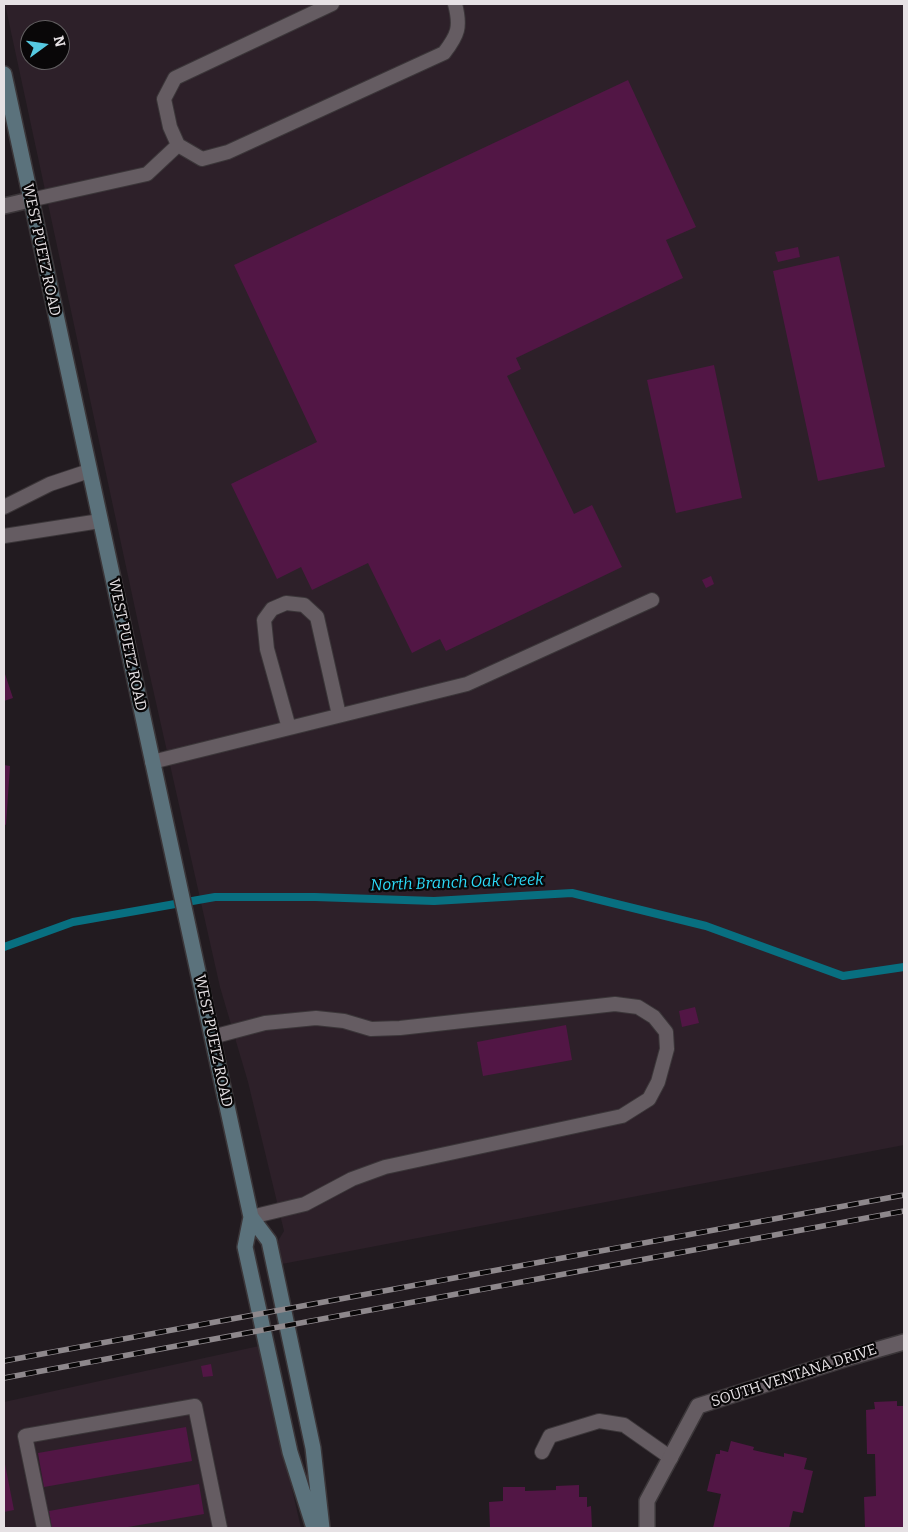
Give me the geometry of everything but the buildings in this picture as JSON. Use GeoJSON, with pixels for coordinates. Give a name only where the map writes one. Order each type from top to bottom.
{"type":"FeatureCollection","features":[{"type":"Feature","properties":{"kind":"street","name":"WEST PUETZ ROAD"},"geometry":{"type":"LineString","coordinates":[[4,74],[88,472],[251,1217],[245,1247],[290,1452],[314,1528]]}},
{"type":"Feature","properties":{"kind":"street"},"geometry":{"type":"LineString","coordinates":[[4,206],[30,200]]}},
{"type":"Feature","properties":{"kind":"street","name":"WEST PUETZ ROAD"},"geometry":{"type":"LineString","coordinates":[[251,1217],[269,1241],[314,1448],[322,1528]]}},
{"type":"Feature","properties":{"kind":"street","name":"SOUTH VENTANA DRIVE"},"geometry":{"type":"LineString","coordinates":[[647,1528],[647,1500],[698,1406],[904,1342]]}},
{"type":"Feature","properties":{"kind":"lane"},"geometry":{"type":"LineString","coordinates":[[332,4],[175,78],[164,99],[170,127],[178,145],[202,159],[228,152],[444,53],[454,40],[456,33],[459,19],[455,4]]}},
{"type":"Feature","properties":{"kind":"lane"},"geometry":{"type":"LineString","coordinates":[[30,200],[147,174],[178,145]]}},
{"type":"Feature","properties":{"kind":"lane"},"geometry":{"type":"LineString","coordinates":[[4,507],[50,484],[88,472]]}},
{"type":"Feature","properties":{"kind":"lane"},"geometry":{"type":"LineString","coordinates":[[4,536],[100,521]]}},
{"type":"Feature","properties":{"kind":"lane"},"geometry":{"type":"LineString","coordinates":[[152,762],[467,684],[652,600]]}},
{"type":"Feature","properties":{"kind":"lane"},"geometry":{"type":"LineString","coordinates":[[289,728],[268,649],[264,620],[272,609],[286,604],[304,605],[317,617],[339,715]]}},
{"type":"Feature","properties":{"kind":"lane"},"geometry":{"type":"LineString","coordinates":[[212,1036],[265,1023],[316,1018],[344,1021],[371,1029],[400,1028],[615,1004],[638,1007],[654,1017],[666,1032],[667,1049],[658,1082],[649,1099],[622,1116],[385,1167],[352,1179],[305,1204],[251,1217]]}},
{"type":"Feature","properties":{"kind":"lane"},"geometry":{"type":"LineString","coordinates":[[44,1528],[25,1436],[195,1406],[220,1528]]}},
{"type":"Feature","properties":{"kind":"lane"},"geometry":{"type":"LineString","coordinates":[[542,1452],[550,1436],[599,1421],[624,1426],[671,1458]]}},
{"type":"Feature","properties":{"kind":"shaded area"},"geometry":{"type":"Polygon","coordinates":[[[5,4],[904,4],[904,1145],[282,1264],[278,1241],[284,1231],[248,1082],[220,987],[139,627],[5,4]]]}},
{"type":"Feature","properties":{"kind":"shaded area"},"geometry":{"type":"Polygon","coordinates":[[[259,1346],[301,1528],[4,1528],[4,1402],[259,1346]]]}},
{"type":"Feature","properties":{"kind":"waterway","name":"North Branch Oak Creek"},"geometry":{"type":"LineString","coordinates":[[4,947],[73,922],[215,897],[315,897],[434,901],[572,893],[706,926],[843,976],[904,967]]}},
{"type":"Feature","properties":{"kind":"railway"},"geometry":{"type":"LineString","coordinates":[[4,1361],[904,1195]]}},
{"type":"Feature","properties":{"kind":"railway"},"geometry":{"type":"LineString","coordinates":[[4,1378],[904,1211]]}}]}
